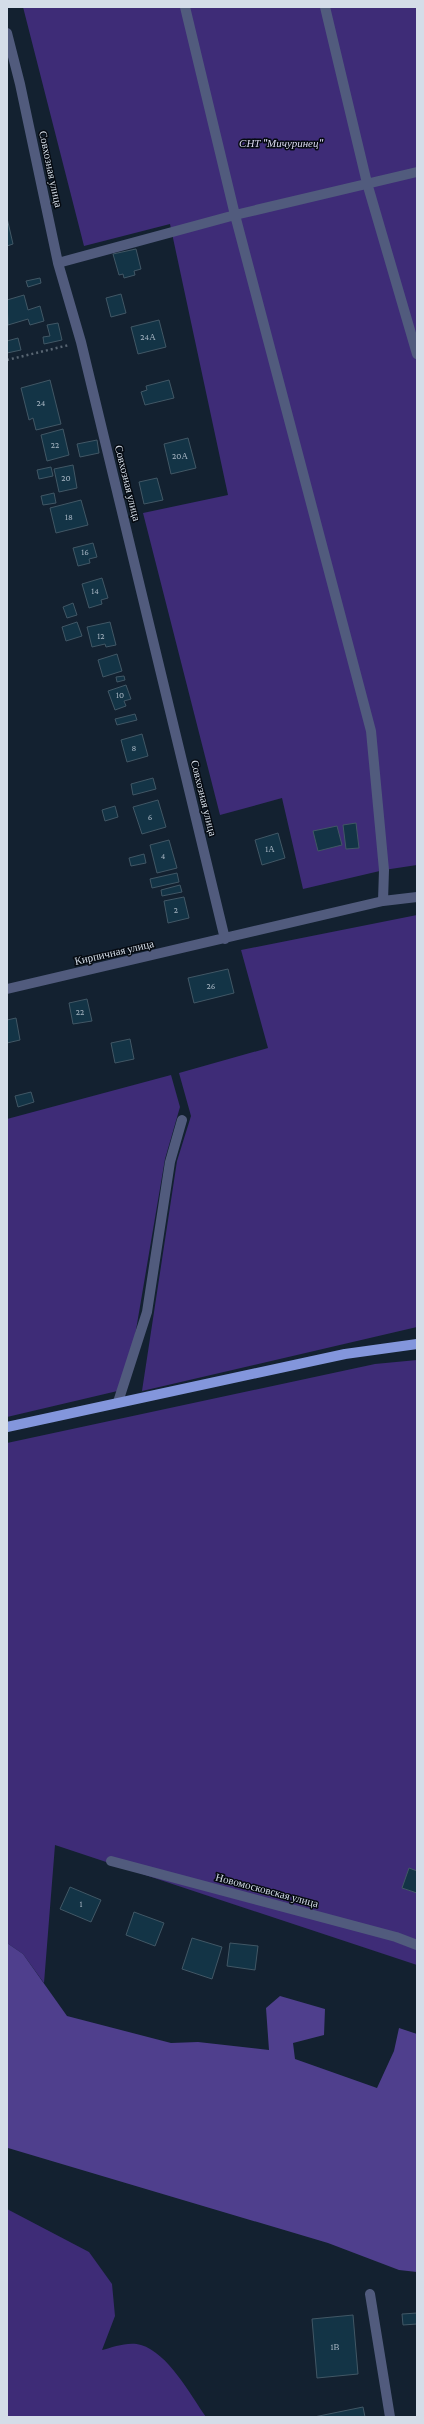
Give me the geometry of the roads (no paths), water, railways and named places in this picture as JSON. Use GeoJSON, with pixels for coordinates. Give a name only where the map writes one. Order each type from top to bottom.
{"type":"FeatureCollection","features":[{"type":"Feature","properties":{"kind":"main road"},"geometry":{"type":"LineString","coordinates":[[7,1427],[346,1354],[417,1344]]}},
{"type":"Feature","properties":{"kind":"street"},"geometry":{"type":"LineString","coordinates":[[185,7],[236,215],[371,731],[384,870],[383,901]]}},
{"type":"Feature","properties":{"kind":"street"},"geometry":{"type":"LineString","coordinates":[[325,7],[368,183],[417,354]]}},
{"type":"Feature","properties":{"kind":"street","name":"Совхозная улица"},"geometry":{"type":"LineString","coordinates":[[7,33],[20,84],[58,263],[82,342],[225,939]]}},
{"type":"Feature","properties":{"kind":"street"},"geometry":{"type":"LineString","coordinates":[[58,263],[236,215],[417,172]]}},
{"type":"Feature","properties":{"kind":"street","name":"Кирпичная улица"},"geometry":{"type":"LineString","coordinates":[[7,989],[383,901],[417,897]]}},
{"type":"Feature","properties":{"kind":"street"},"geometry":{"type":"LineString","coordinates":[[118,1402],[147,1312],[170,1162],[182,1120]]}},
{"type":"Feature","properties":{"kind":"street","name":"Новомосковская улица"},"geometry":{"type":"LineString","coordinates":[[111,1861],[396,1937],[417,1945]]}},
{"type":"Feature","properties":{"kind":"street"},"geometry":{"type":"LineString","coordinates":[[370,2294],[390,2417]]}},
{"type":"Feature","properties":{"kind":"park label","name":"СНТ \"Мичуринец\""},"geometry":{"type":"Point","coordinates":[281,143]}}]}
